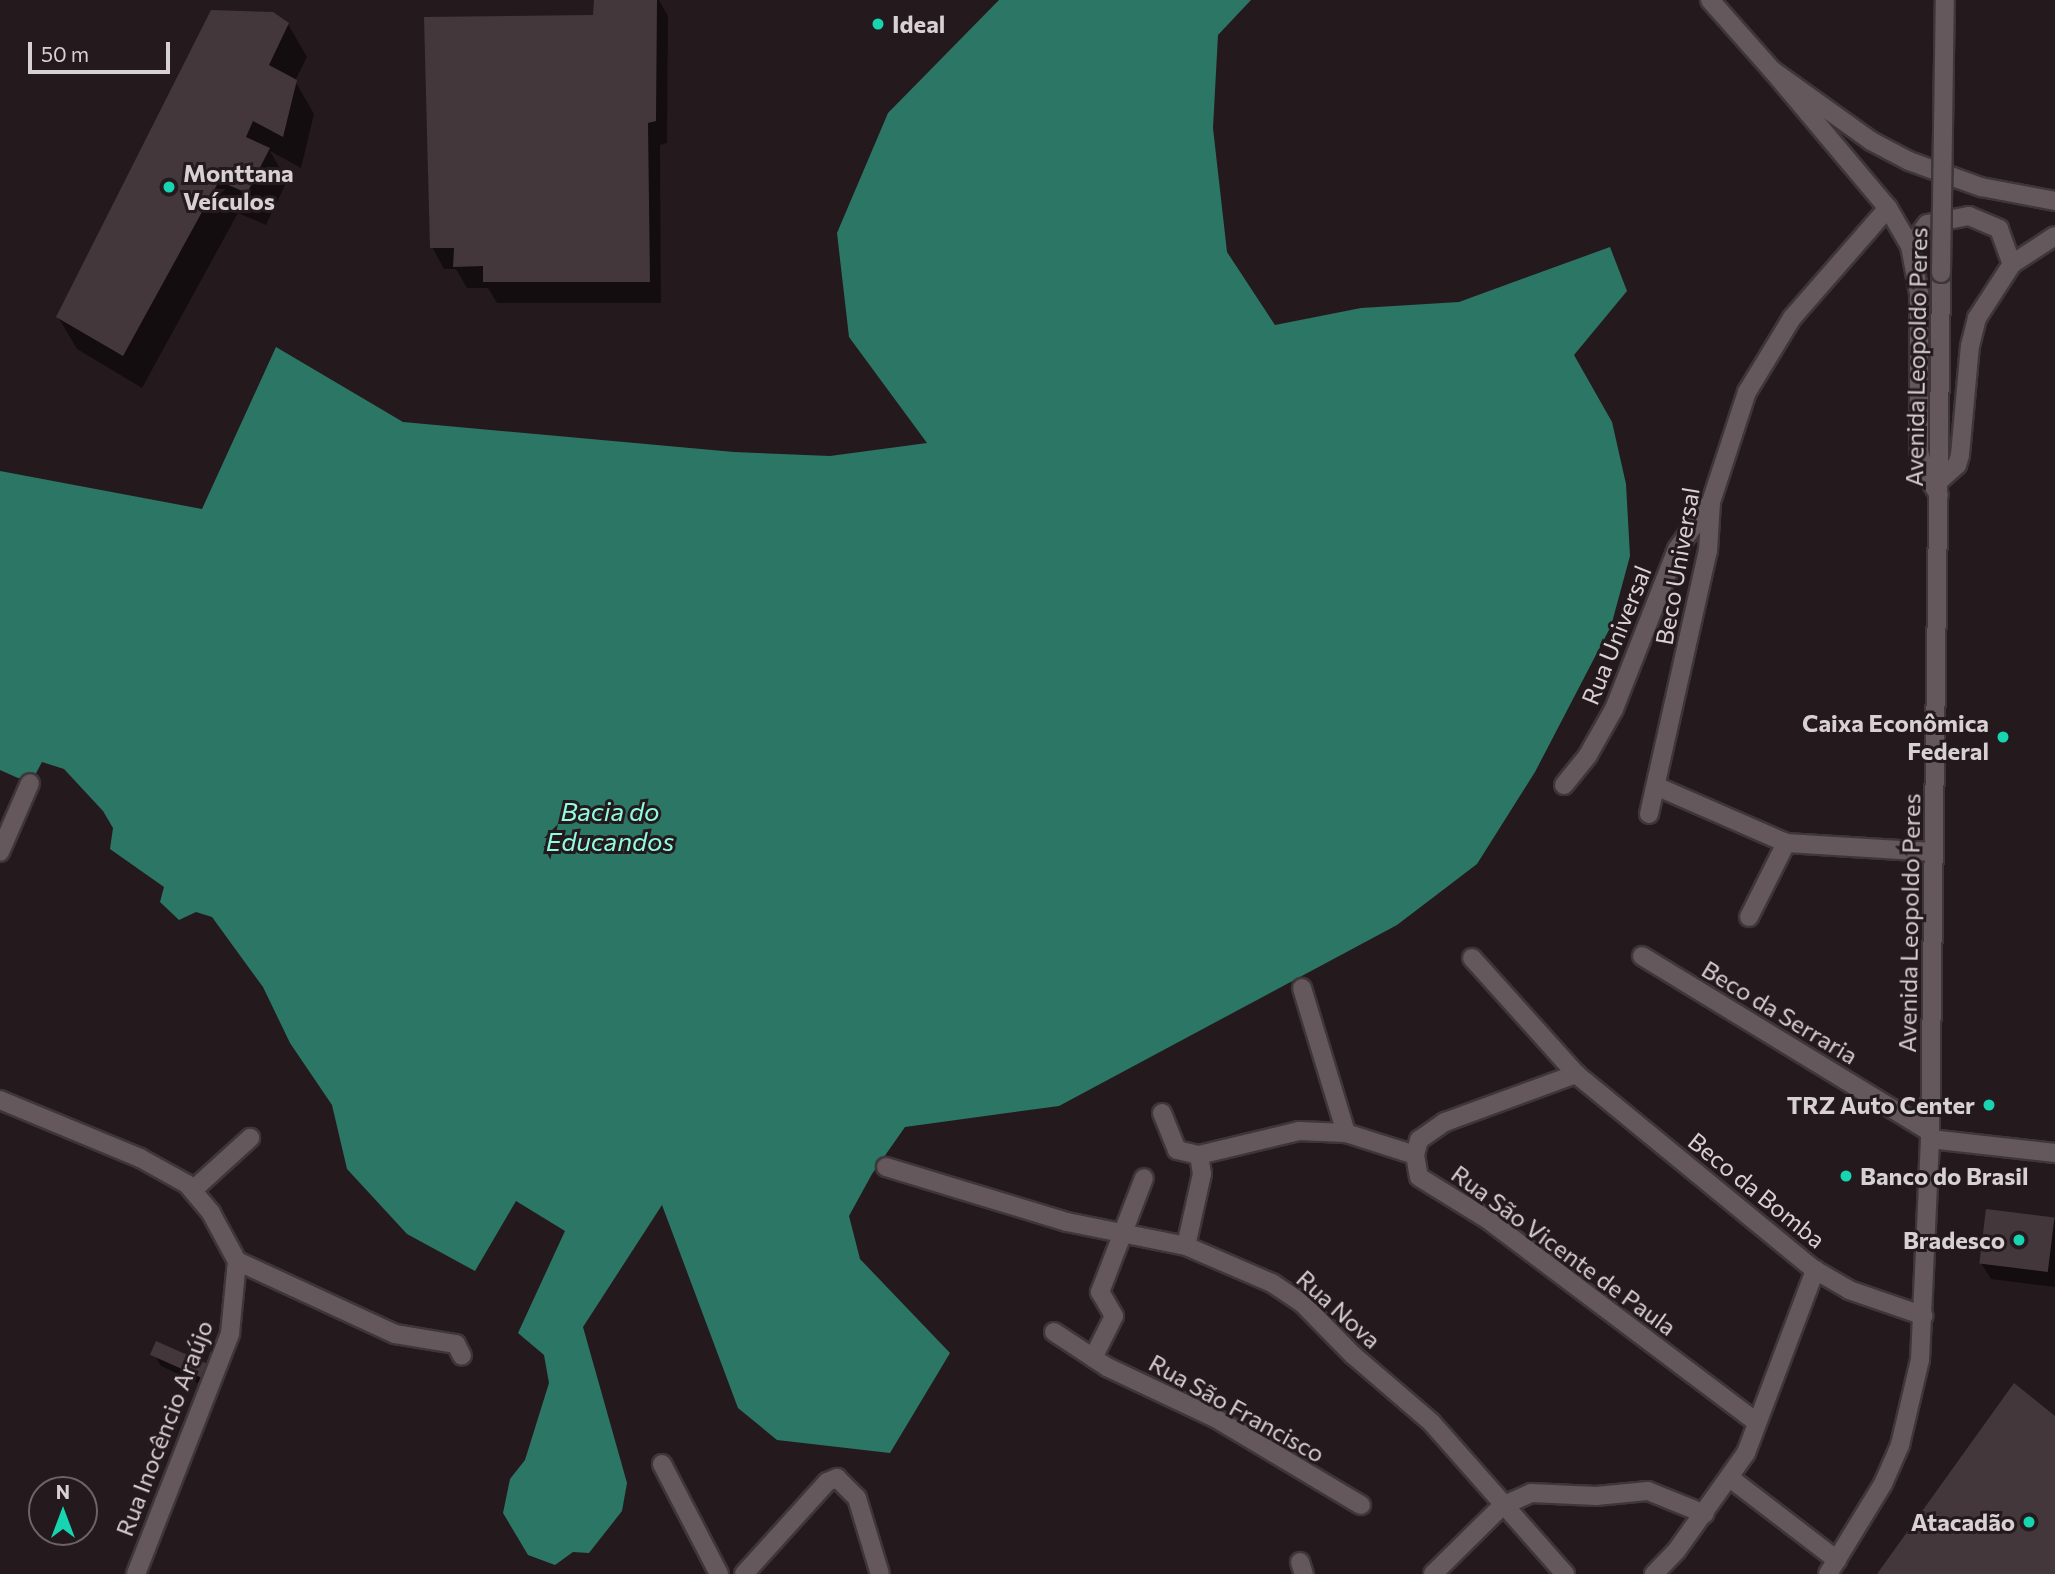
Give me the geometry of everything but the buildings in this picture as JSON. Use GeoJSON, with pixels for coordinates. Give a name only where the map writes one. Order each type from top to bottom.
{"type":"FeatureCollection","features":[{"type":"Feature","properties":{"kind":"street"},"geometry":{"type":"LineString","coordinates":[[1710,0],[1888,208],[1910,246],[1919,293],[1919,451],[1924,471],[1939,488],[1960,455],[1970,346],[1977,318],[2012,264],[2055,236]]}},
{"type":"Feature","properties":{"kind":"street","name":"Avenida Leopoldo Peres"},"geometry":{"type":"LineString","coordinates":[[1833,1567],[1883,1484],[1900,1445],[1913,1404],[1924,1315],[1930,1135],[1945,0]]}},
{"type":"Feature","properties":{"kind":"street"},"geometry":{"type":"LineString","coordinates":[[1772,70],[1821,109],[1909,161],[1980,187],[2055,201]]}},
{"type":"Feature","properties":{"kind":"street","name":"Beco Universal"},"geometry":{"type":"LineString","coordinates":[[1649,814],[1658,787],[1708,551],[1711,502],[1747,392],[1771,346],[1888,208]]}},
{"type":"Feature","properties":{"kind":"street"},"geometry":{"type":"LineString","coordinates":[[1910,246],[1927,224],[1969,216],[1999,229],[2012,264]]}},
{"type":"Feature","properties":{"kind":"street","name":"Rua Universal"},"geometry":{"type":"LineString","coordinates":[[1564,785],[1588,755],[1614,709],[1678,549],[1711,502]]}},
{"type":"Feature","properties":{"kind":"street"},"geometry":{"type":"LineString","coordinates":[[0,852],[30,783]]}},
{"type":"Feature","properties":{"kind":"street"},"geometry":{"type":"LineString","coordinates":[[1658,787],[1786,843],[1933,852]]}},
{"type":"Feature","properties":{"kind":"street"},"geometry":{"type":"LineString","coordinates":[[1749,917],[1786,843]]}},
{"type":"Feature","properties":{"kind":"street","name":"Beco da Serraria"},"geometry":{"type":"LineString","coordinates":[[1642,956],[1930,1135]]}},
{"type":"Feature","properties":{"kind":"street","name":"Beco da Bomba"},"geometry":{"type":"LineString","coordinates":[[1472,958],[1576,1074],[1815,1270],[1849,1290],[1924,1315]]}},
{"type":"Feature","properties":{"kind":"street"},"geometry":{"type":"LineString","coordinates":[[1302,988],[1346,1133]]}},
{"type":"Feature","properties":{"kind":"street"},"geometry":{"type":"LineString","coordinates":[[1162,1113],[1177,1150],[1199,1155],[1299,1130],[1346,1133],[1415,1155],[1419,1140],[1438,1126],[1576,1074]]}},
{"type":"Feature","properties":{"kind":"street"},"geometry":{"type":"LineString","coordinates":[[0,1100],[141,1158],[194,1189],[237,1262],[395,1334],[456,1344],[463,1356]]}},
{"type":"Feature","properties":{"kind":"street"},"geometry":{"type":"LineString","coordinates":[[1930,1135],[2055,1153]]}},
{"type":"Feature","properties":{"kind":"street"},"geometry":{"type":"LineString","coordinates":[[194,1189],[250,1138]]}},
{"type":"Feature","properties":{"kind":"street"},"geometry":{"type":"LineString","coordinates":[[1186,1246],[1202,1174],[1199,1155]]}},
{"type":"Feature","properties":{"kind":"street","name":"Rua São Vicente de Paula"},"geometry":{"type":"LineString","coordinates":[[1415,1155],[1419,1177],[1487,1219],[1756,1422]]}},
{"type":"Feature","properties":{"kind":"street","name":"Rua Nova"},"geometry":{"type":"LineString","coordinates":[[886,1167],[1009,1206],[1186,1246],[1241,1266],[1302,1303],[1353,1355],[1431,1422],[1502,1506],[1565,1574]]}},
{"type":"Feature","properties":{"kind":"street"},"geometry":{"type":"LineString","coordinates":[[1093,1358],[1114,1315],[1100,1296],[1144,1178]]}},
{"type":"Feature","properties":{"kind":"street","name":"Rua Inocêncio Araújo"},"geometry":{"type":"LineString","coordinates":[[136,1574],[230,1334],[237,1262]]}},
{"type":"Feature","properties":{"kind":"street"},"geometry":{"type":"LineString","coordinates":[[1654,1574],[1705,1514],[1746,1453],[1815,1270]]}},
{"type":"Feature","properties":{"kind":"street","name":"Rua São Francisco"},"geometry":{"type":"LineString","coordinates":[[1054,1332],[1093,1358],[1215,1418],[1360,1505]]}},
{"type":"Feature","properties":{"kind":"street"},"geometry":{"type":"LineString","coordinates":[[662,1464],[719,1574]]}},
{"type":"Feature","properties":{"kind":"street"},"geometry":{"type":"LineString","coordinates":[[744,1574],[827,1482],[837,1478],[857,1498],[880,1574]]}},
{"type":"Feature","properties":{"kind":"street"},"geometry":{"type":"LineString","coordinates":[[1730,1478],[1833,1567]]}},
{"type":"Feature","properties":{"kind":"street"},"geometry":{"type":"LineString","coordinates":[[1433,1574],[1502,1506],[1531,1493],[1596,1496],[1648,1491],[1705,1514]]}},
{"type":"Feature","properties":{"kind":"water","name":"Bacia do Educandos"},"geometry":{"type":"Polygon","coordinates":[[[999,0],[1251,0],[1218,35],[1213,128],[1227,252],[1275,325],[1361,308],[1459,302],[1610,247],[1627,291],[1574,355],[1612,422],[1626,484],[1630,556],[1611,626],[1535,772],[1477,864],[1397,925],[1059,1106],[905,1127],[872,1174],[849,1216],[860,1259],[950,1353],[890,1453],[777,1440],[738,1408],[662,1205],[583,1327],[627,1483],[622,1511],[589,1553],[573,1552],[555,1565],[528,1555],[503,1513],[510,1479],[525,1460],[549,1383],[544,1355],[518,1333],[565,1231],[516,1201],[475,1271],[407,1234],[347,1169],[332,1105],[290,1043],[263,987],[212,917],[196,912],[179,920],[160,902],[164,887],[110,849],[113,828],[103,811],[64,769],[42,762],[34,777],[18,778],[0,770],[0,471],[202,509],[276,347],[403,422],[734,452],[830,456],[927,443],[849,337],[837,233],[888,113],[999,0]]]}},
{"type":"Feature","properties":{"kind":"place","name":"Ideal"},"geometry":{"type":"Point","coordinates":[878,24]}},
{"type":"Feature","properties":{"kind":"place","name":"Monttana Veículos"},"geometry":{"type":"Point","coordinates":[169,187]}},
{"type":"Feature","properties":{"kind":"place","name":"Caixa Econômica Federal"},"geometry":{"type":"Point","coordinates":[2003,737]}},
{"type":"Feature","properties":{"kind":"place","name":"TRZ Auto Center"},"geometry":{"type":"Point","coordinates":[1989,1105]}},
{"type":"Feature","properties":{"kind":"place","name":"Banco do Brasil"},"geometry":{"type":"Point","coordinates":[1846,1176]}},
{"type":"Feature","properties":{"kind":"place","name":"Bradesco"},"geometry":{"type":"Point","coordinates":[2019,1240]}},
{"type":"Feature","properties":{"kind":"place","name":"Atacadão"},"geometry":{"type":"Point","coordinates":[2029,1522]}}]}
